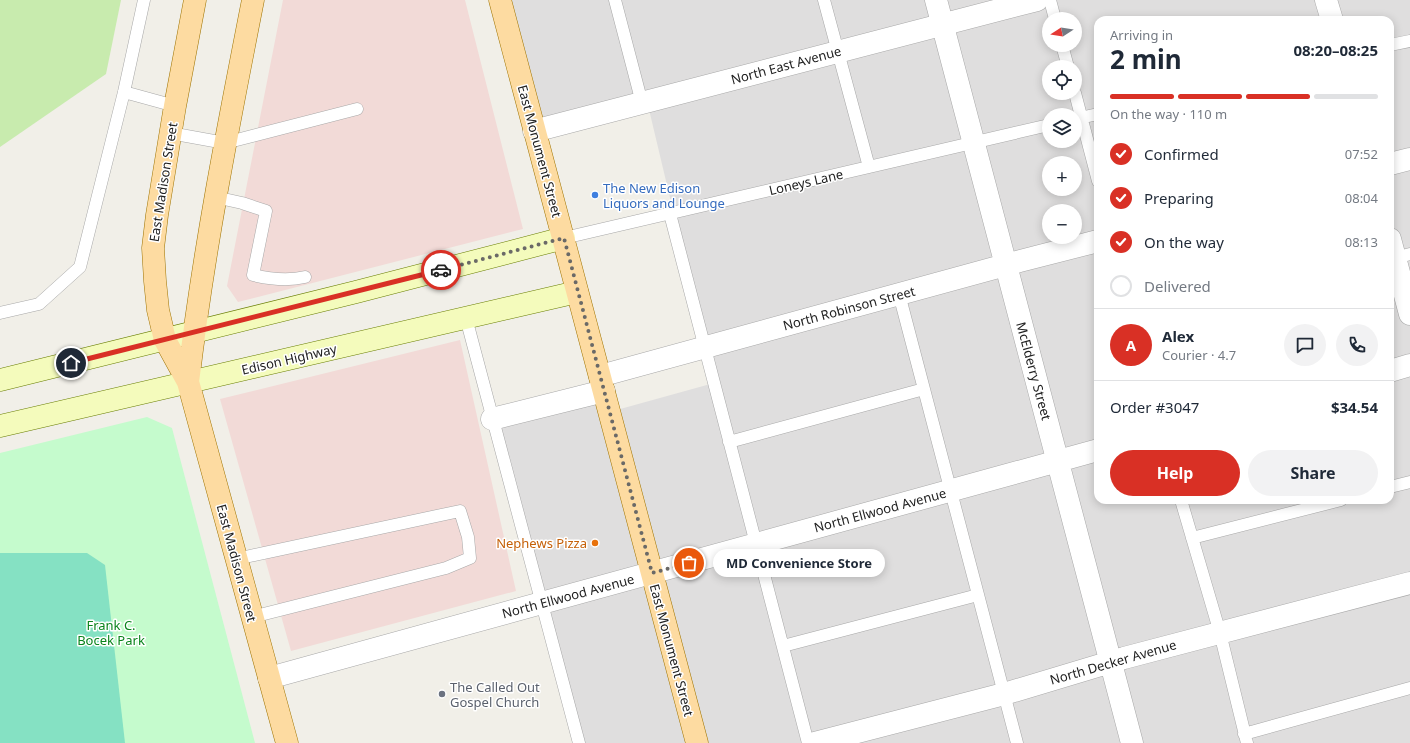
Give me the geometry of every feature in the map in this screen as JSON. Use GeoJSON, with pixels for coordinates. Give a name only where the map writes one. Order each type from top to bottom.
{"type":"FeatureCollection","features":[{"type":"Feature","properties":{"kind":"main road","name":"East Madison Street"},"geometry":{"type":"LineString","coordinates":[[195,0],[170,133],[153,248],[158,310],[165,340],[188,382],[287,743]]}},
{"type":"Feature","properties":{"kind":"main road","name":"East Madison Street"},"geometry":{"type":"LineString","coordinates":[[188,382],[194,332],[215,197],[253,0]]}},
{"type":"Feature","properties":{"kind":"main road","name":"East Monument Street"},"geometry":{"type":"LineString","coordinates":[[500,0],[697,743]]}},
{"type":"Feature","properties":{"kind":"main road"},"geometry":{"type":"LineString","coordinates":[[0,380],[165,340],[564,238]]}},
{"type":"Feature","properties":{"kind":"main road","name":"Edison Highway"},"geometry":{"type":"LineString","coordinates":[[0,426],[577,292]]}},
{"type":"Feature","properties":{"kind":"street","name":"McElderry Street"},"geometry":{"type":"LineString","coordinates":[[936,0],[1132,743]]}},
{"type":"Feature","properties":{"kind":"street","name":"North East Avenue"},"geometry":{"type":"LineString","coordinates":[[534,131],[1037,0]]}},
{"type":"Feature","properties":{"kind":"street"},"geometry":{"type":"LineString","coordinates":[[1326,0],[1331,16]]}},
{"type":"Feature","properties":{"kind":"street"},"geometry":{"type":"LineString","coordinates":[[1394,163],[1410,159]]}},
{"type":"Feature","properties":{"kind":"street","name":"North Robinson Street"},"geometry":{"type":"LineString","coordinates":[[492,419],[602,384],[704,347],[1094,242]]}},
{"type":"Feature","properties":{"kind":"street"},"geometry":{"type":"LineString","coordinates":[[1396,253],[1410,314]]}},
{"type":"Feature","properties":{"kind":"street"},"geometry":{"type":"LineString","coordinates":[[1394,370],[1410,365]]}},
{"type":"Feature","properties":{"kind":"street","name":"North Ellwood Avenue"},"geometry":{"type":"LineString","coordinates":[[269,678],[1094,451]]}},
{"type":"Feature","properties":{"kind":"street","name":"North Decker Avenue"},"geometry":{"type":"LineString","coordinates":[[815,743],[1004,694],[1110,662],[1410,582]]}},
{"type":"Feature","properties":{"kind":"lane"},"geometry":{"type":"LineString","coordinates":[[0,313],[39,304],[80,267],[124,92],[144,0]]}},
{"type":"Feature","properties":{"kind":"lane"},"geometry":{"type":"LineString","coordinates":[[615,0],[642,103]]}},
{"type":"Feature","properties":{"kind":"lane"},"geometry":{"type":"LineString","coordinates":[[824,0],[870,167]]}},
{"type":"Feature","properties":{"kind":"lane"},"geometry":{"type":"LineString","coordinates":[[1050,0],[1053,12]]}},
{"type":"Feature","properties":{"kind":"lane"},"geometry":{"type":"LineString","coordinates":[[1394,44],[1410,41]]}},
{"type":"Feature","properties":{"kind":"lane"},"geometry":{"type":"LineString","coordinates":[[124,92],[175,106]]}},
{"type":"Feature","properties":{"kind":"lane"},"geometry":{"type":"LineString","coordinates":[[170,133],[225,143],[357,109]]}},
{"type":"Feature","properties":{"kind":"lane"},"geometry":{"type":"LineString","coordinates":[[1082,117],[1094,115]]}},
{"type":"Feature","properties":{"kind":"lane","name":"Loneys Lane"},"geometry":{"type":"LineString","coordinates":[[564,238],[1042,127]]}},
{"type":"Feature","properties":{"kind":"lane"},"geometry":{"type":"LineString","coordinates":[[1082,131],[1094,168]]}},
{"type":"Feature","properties":{"kind":"lane"},"geometry":{"type":"LineString","coordinates":[[215,197],[242,203],[266,211],[253,276],[270,279],[298,279],[305,277]]}},
{"type":"Feature","properties":{"kind":"lane"},"geometry":{"type":"LineString","coordinates":[[670,214],[808,743]]}},
{"type":"Feature","properties":{"kind":"lane"},"geometry":{"type":"LineString","coordinates":[[899,294],[1017,743]]}},
{"type":"Feature","properties":{"kind":"lane"},"geometry":{"type":"LineString","coordinates":[[466,318],[579,743]]}},
{"type":"Feature","properties":{"kind":"lane"},"geometry":{"type":"LineString","coordinates":[[729,442],[924,388]]}},
{"type":"Feature","properties":{"kind":"lane"},"geometry":{"type":"LineString","coordinates":[[1394,486],[1410,482]]}},
{"type":"Feature","properties":{"kind":"lane"},"geometry":{"type":"LineString","coordinates":[[1183,504],[1220,633],[1245,738],[1410,688]]}},
{"type":"Feature","properties":{"kind":"lane"},"geometry":{"type":"LineString","coordinates":[[1192,538],[1325,504]]}},
{"type":"Feature","properties":{"kind":"lane"},"geometry":{"type":"LineString","coordinates":[[236,559],[460,511],[468,537],[470,558],[446,568],[252,617]]}},
{"type":"Feature","properties":{"kind":"lane"},"geometry":{"type":"LineString","coordinates":[[783,646],[978,595]]}},
{"type":"Feature","properties":{"kind":"shaded area"},"geometry":{"type":"Polygon","coordinates":[[[283,0],[465,0],[523,229],[238,302],[227,286],[283,0]]]}},
{"type":"Feature","properties":{"kind":"shaded area"},"geometry":{"type":"Polygon","coordinates":[[[502,0],[1410,0],[1410,743],[582,743],[495,419],[607,392],[613,411],[714,383],[647,101],[536,130],[502,0]]]}},
{"type":"Feature","properties":{"kind":"shaded area"},"geometry":{"type":"Polygon","coordinates":[[[460,340],[516,591],[291,651],[220,399],[460,340]]]}},
{"type":"Feature","properties":{"kind":"green space"},"geometry":{"type":"Polygon","coordinates":[[[0,0],[121,0],[106,74],[0,147],[0,0]]]}},
{"type":"Feature","properties":{"kind":"green space","name":"Frank C. Bocek Park"},"geometry":{"type":"Polygon","coordinates":[[[147,417],[172,428],[255,743],[0,743],[0,453],[147,417]]]}},
{"type":"Feature","properties":{"kind":"green space"},"geometry":{"type":"Polygon","coordinates":[[[0,553],[87,553],[105,565],[125,743],[0,743],[0,553]]]}},
{"type":"Feature","properties":{"kind":"way so far"},"geometry":{"type":"LineString","coordinates":[[441,270],[564,238],[652,573],[689,563]]}},
{"type":"Feature","properties":{"kind":"place","name":"The New Edison Liquors and Lounge"},"geometry":{"type":"Point","coordinates":[595,195]}},
{"type":"Feature","properties":{"kind":"place","name":"Nephews Pizza"},"geometry":{"type":"Point","coordinates":[595,543]}},
{"type":"Feature","properties":{"kind":"place","name":"MD Convenience Store"},"geometry":{"type":"Point","coordinates":[689,563]}},
{"type":"Feature","properties":{"kind":"place","name":"The Called Out Gospel Church"},"geometry":{"type":"Point","coordinates":[442,694]}},
{"type":"Feature","properties":{"kind":"route"},"geometry":{"type":"LineString","coordinates":[[71,363],[441,270]]}}]}
